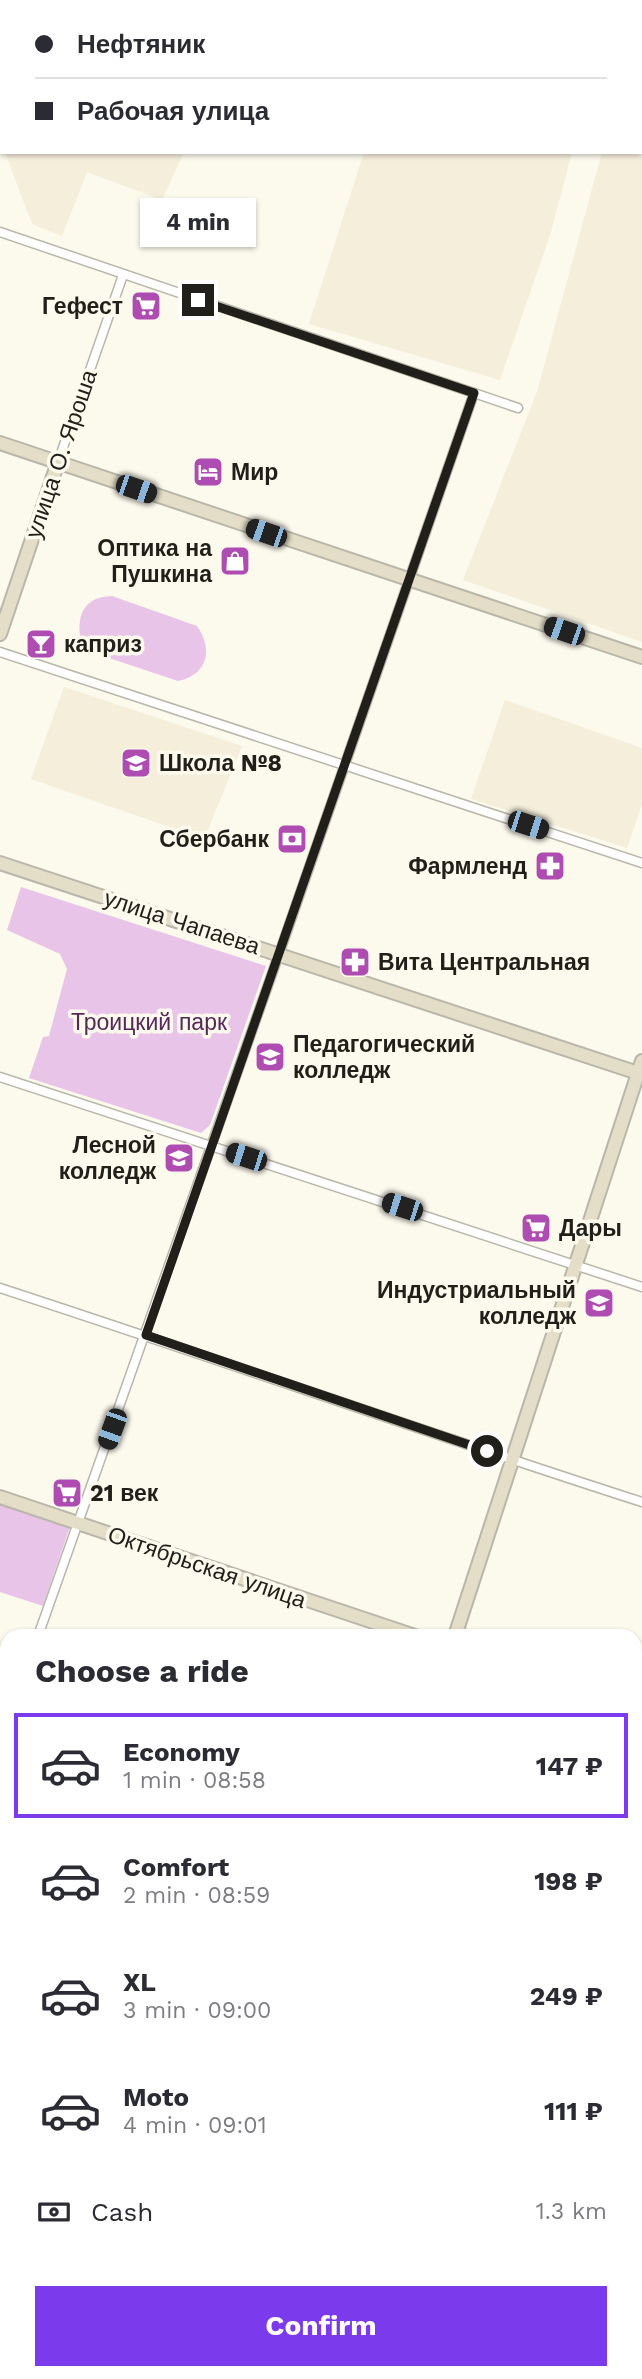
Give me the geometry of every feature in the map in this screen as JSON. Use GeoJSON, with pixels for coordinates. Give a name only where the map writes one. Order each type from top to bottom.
{"type":"FeatureCollection","features":[{"type":"Feature","properties":{"kind":"main road"},"geometry":{"type":"LineString","coordinates":[[0,443],[642,657]]}},
{"type":"Feature","properties":{"kind":"main road","name":"улица О. Яроша"},"geometry":{"type":"LineString","coordinates":[[0,634],[58,463]]}},
{"type":"Feature","properties":{"kind":"main road","name":"улица Чапаева"},"geometry":{"type":"LineString","coordinates":[[0,863],[641,1069]]}},
{"type":"Feature","properties":{"kind":"main road"},"geometry":{"type":"LineString","coordinates":[[457,1629],[641,1069]]}},
{"type":"Feature","properties":{"kind":"main road","name":"Октябрьская улица"},"geometry":{"type":"LineString","coordinates":[[0,1497],[394,1629]]}},
{"type":"Feature","properties":{"kind":"street"},"geometry":{"type":"LineString","coordinates":[[0,232],[518,408]]}},
{"type":"Feature","properties":{"kind":"street","name":"улица О. Яроша"},"geometry":{"type":"LineString","coordinates":[[58,463],[123,275]]}},
{"type":"Feature","properties":{"kind":"street"},"geometry":{"type":"LineString","coordinates":[[41,1629],[146,1335],[474,393]]}},
{"type":"Feature","properties":{"kind":"street"},"geometry":{"type":"LineString","coordinates":[[0,652],[642,863]]}},
{"type":"Feature","properties":{"kind":"street"},"geometry":{"type":"LineString","coordinates":[[0,1077],[642,1287]]}},
{"type":"Feature","properties":{"kind":"street"},"geometry":{"type":"LineString","coordinates":[[0,1288],[642,1502]]}},
{"type":"Feature","properties":{"kind":"shaded area"},"geometry":{"type":"Polygon","coordinates":[[[6,154],[183,154],[162,200],[87,172],[62,236],[32,224],[6,154]]]}},
{"type":"Feature","properties":{"kind":"shaded area"},"geometry":{"type":"Polygon","coordinates":[[[363,154],[571,154],[551,232],[500,380],[309,324],[363,154]]]}},
{"type":"Feature","properties":{"kind":"shaded area"},"geometry":{"type":"Polygon","coordinates":[[[601,154],[642,154],[642,642],[463,580],[537,392],[601,154]]]}},
{"type":"Feature","properties":{"kind":"shaded area","name":"Школа №8"},"geometry":{"type":"Polygon","coordinates":[[[64,687],[242,746],[204,839],[31,779],[64,687]]]}},
{"type":"Feature","properties":{"kind":"shaded area"},"geometry":{"type":"Polygon","coordinates":[[[505,700],[642,748],[642,804],[627,848],[471,799],[505,700]]]}},
{"type":"Feature","properties":{"kind":"green space"},"geometry":{"type":"Polygon","coordinates":[[[112,596],[197,626],[206,652],[205,660],[196,673],[178,681],[91,652],[81,643],[83,610],[94,600],[112,596]]]}},
{"type":"Feature","properties":{"kind":"green space","name":"Троицкий парк"},"geometry":{"type":"Polygon","coordinates":[[[21,887],[266,966],[210,1125],[201,1133],[29,1078],[43,1037],[49,1036],[67,969],[60,954],[7,930],[21,887]]]}},
{"type":"Feature","properties":{"kind":"green space"},"geometry":{"type":"Polygon","coordinates":[[[0,1504],[70,1527],[43,1606],[0,1592],[0,1504]]]}},
{"type":"Feature","properties":{"kind":"place","name":"Гефест"},"geometry":{"type":"Point","coordinates":[146,306]}},
{"type":"Feature","properties":{"kind":"place","name":"Мир"},"geometry":{"type":"Point","coordinates":[208,472]}},
{"type":"Feature","properties":{"kind":"place","name":"Оптика на Пушкина"},"geometry":{"type":"Point","coordinates":[235,561]}},
{"type":"Feature","properties":{"kind":"place","name":"каприз"},"geometry":{"type":"Point","coordinates":[41,644]}},
{"type":"Feature","properties":{"kind":"place","name":"Школа №8"},"geometry":{"type":"Point","coordinates":[136,763]}},
{"type":"Feature","properties":{"kind":"place","name":"Сбербанк"},"geometry":{"type":"Point","coordinates":[292,839]}},
{"type":"Feature","properties":{"kind":"place","name":"Фармленд"},"geometry":{"type":"Point","coordinates":[550,866]}},
{"type":"Feature","properties":{"kind":"place","name":"Вита Центральная"},"geometry":{"type":"Point","coordinates":[355,962]}},
{"type":"Feature","properties":{"kind":"place","name":"Педагогический колледж"},"geometry":{"type":"Point","coordinates":[270,1057]}},
{"type":"Feature","properties":{"kind":"place","name":"Лесной колледж"},"geometry":{"type":"Point","coordinates":[179,1158]}},
{"type":"Feature","properties":{"kind":"place","name":"Дары"},"geometry":{"type":"Point","coordinates":[536,1228]}},
{"type":"Feature","properties":{"kind":"place","name":"Индустриальный колледж"},"geometry":{"type":"Point","coordinates":[599,1303]}},
{"type":"Feature","properties":{"kind":"place","name":"21 век"},"geometry":{"type":"Point","coordinates":[67,1493]}},
{"type":"Feature","properties":{"kind":"route"},"geometry":{"type":"LineString","coordinates":[[198,300],[474,393],[146,1335],[487,1451]]}}]}
